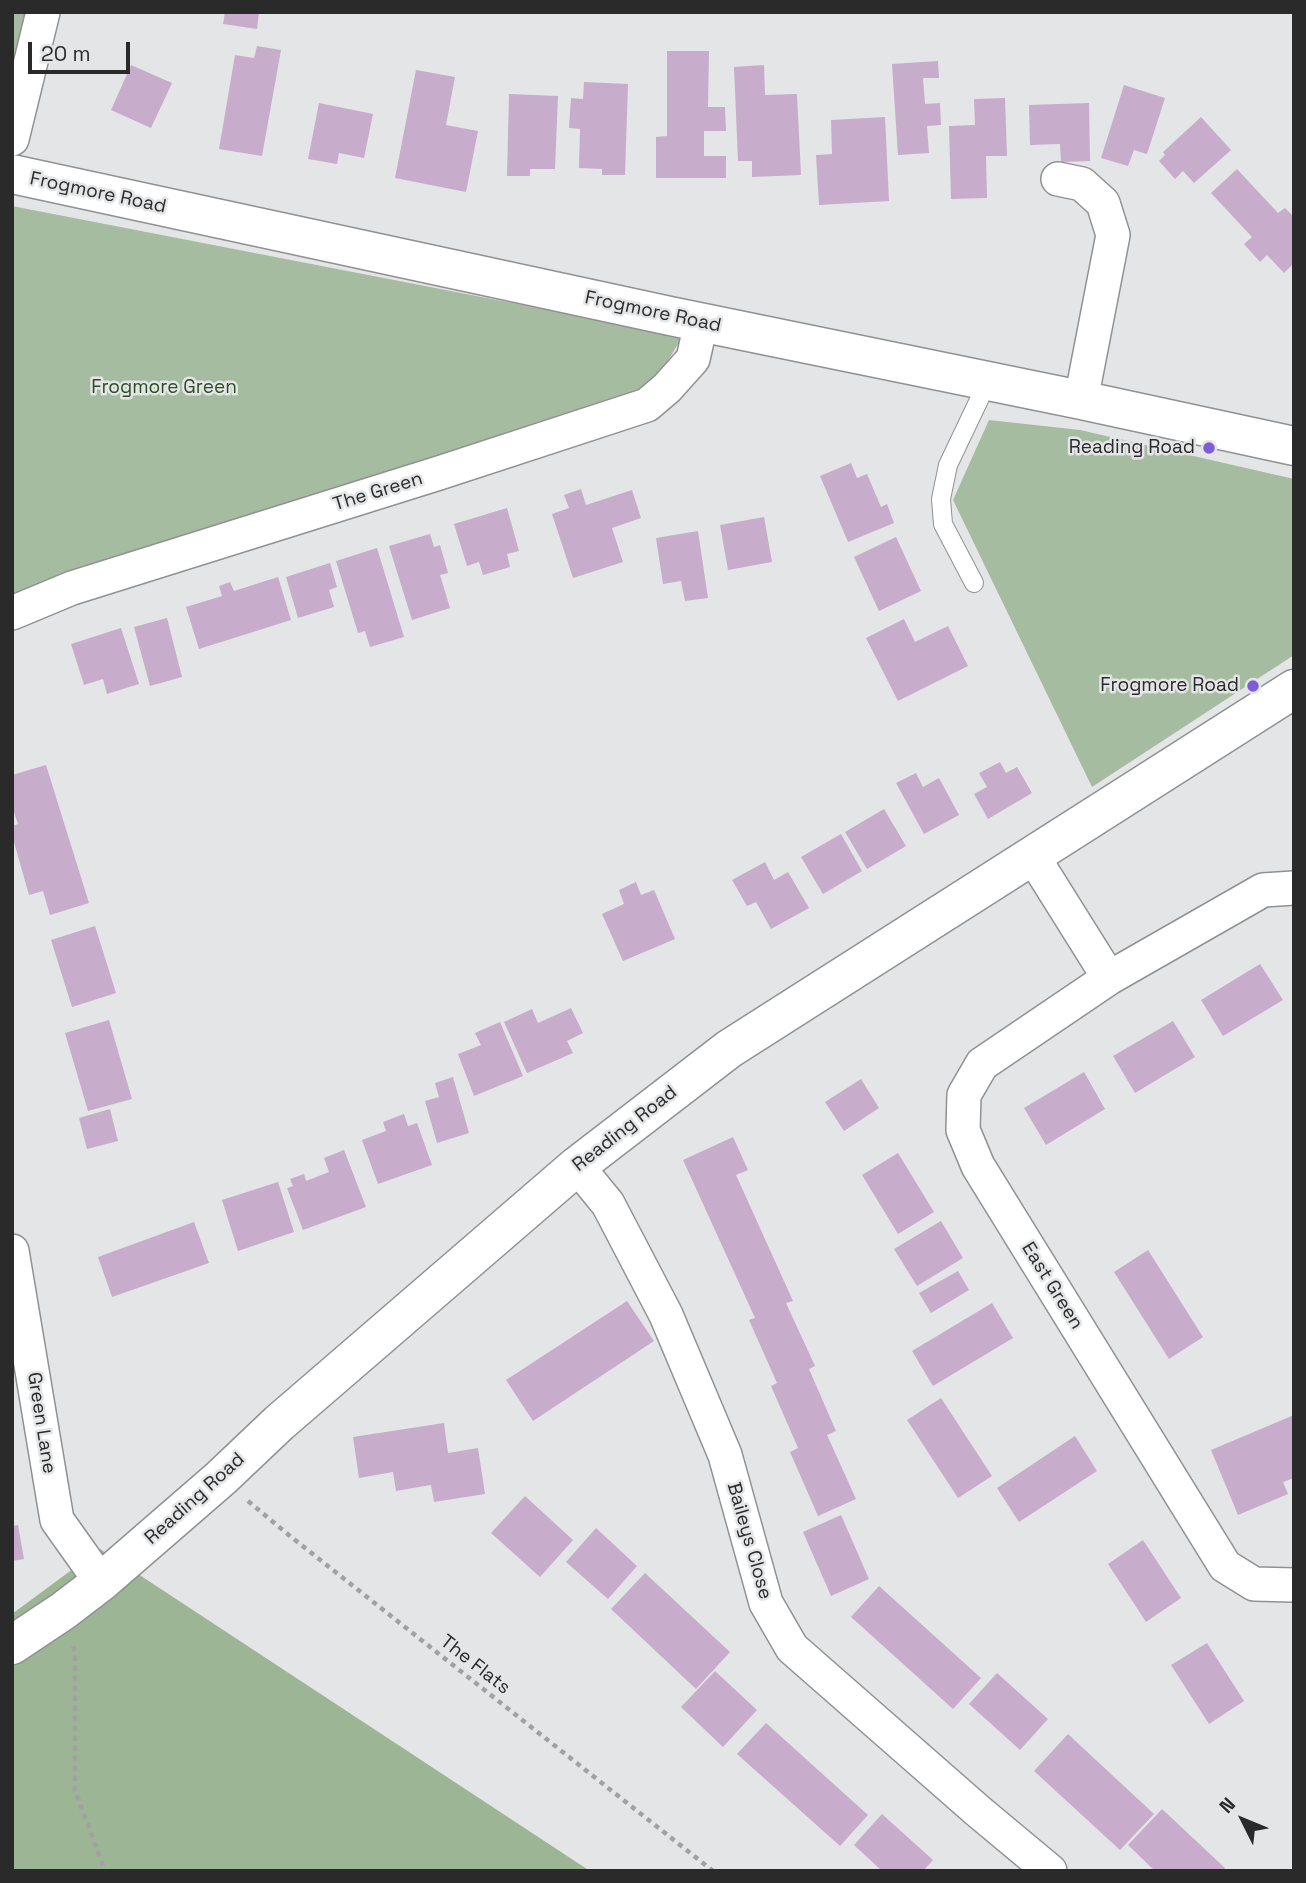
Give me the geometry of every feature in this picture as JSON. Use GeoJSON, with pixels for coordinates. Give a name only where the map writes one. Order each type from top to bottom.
{"type":"FeatureCollection","features":[{"type":"Feature","properties":{"kind":"main road","name":"Frogmore Road"},"geometry":{"type":"LineString","coordinates":[[12,174],[701,323],[1294,446]]}},
{"type":"Feature","properties":{"kind":"main road","name":"Reading Road"},"geometry":{"type":"LineString","coordinates":[[12,1645],[101,1582],[221,1478],[279,1423],[577,1166],[729,1049],[1294,689]]}},
{"type":"Feature","properties":{"kind":"street"},"geometry":{"type":"LineString","coordinates":[[12,139],[43,12]]}},
{"type":"Feature","properties":{"kind":"street"},"geometry":{"type":"LineString","coordinates":[[1058,180],[1082,184],[1104,203],[1113,235],[1081,400]]}},
{"type":"Feature","properties":{"kind":"street","name":"The Green"},"geometry":{"type":"LineString","coordinates":[[12,613],[72,588],[647,405],[667,388],[693,359],[701,323]]}},
{"type":"Feature","properties":{"kind":"street"},"geometry":{"type":"LineString","coordinates":[[1031,855],[1109,978]]}},
{"type":"Feature","properties":{"kind":"street","name":"East Green"},"geometry":{"type":"LineString","coordinates":[[1294,888],[1264,890],[1109,978],[982,1064],[964,1095],[963,1130],[978,1166],[1225,1566],[1254,1584],[1294,1585]]}},
{"type":"Feature","properties":{"kind":"street","name":"Baileys Close"},"geometry":{"type":"LineString","coordinates":[[577,1166],[608,1204],[666,1315],[725,1455],[766,1603],[792,1648],[1050,1871]]}},
{"type":"Feature","properties":{"kind":"street","name":"Green Lane"},"geometry":{"type":"LineString","coordinates":[[12,1251],[57,1520],[101,1582]]}},
{"type":"Feature","properties":{"kind":"lane"},"geometry":{"type":"LineString","coordinates":[[974,583],[943,524],[941,499],[948,465],[988,381]]}},
{"type":"Feature","properties":{"kind":"path","name":"The Flats"},"geometry":{"type":"LineString","coordinates":[[221,1478],[290,1536],[713,1871]]}},
{"type":"Feature","properties":{"kind":"path"},"geometry":{"type":"LineString","coordinates":[[63,1611],[75,1652],[75,1790],[104,1871]]}},
{"type":"Feature","properties":{"kind":"green space"},"geometry":{"type":"Polygon","coordinates":[[[12,12],[29,12],[12,74],[12,12]]]}},
{"type":"Feature","properties":{"kind":"green space","name":"Frogmore Green"},"geometry":{"type":"Polygon","coordinates":[[[12,206],[683,336],[659,375],[603,413],[218,531],[143,548],[63,574],[12,596],[12,206]]]}},
{"type":"Feature","properties":{"kind":"green space"},"geometry":{"type":"Polygon","coordinates":[[[989,420],[1080,430],[1294,479],[1294,655],[1092,787],[953,500],[989,420]]]}},
{"type":"Feature","properties":{"kind":"green space"},"geometry":{"type":"Polygon","coordinates":[[[100,1549],[590,1871],[12,1871],[12,1614],[100,1549]]]}},
{"type":"Feature","properties":{"kind":"building"},"geometry":{"type":"Polygon","coordinates":[[[225,12],[259,12],[257,29],[223,24],[225,12]]]}},
{"type":"Feature","properties":{"kind":"building"},"geometry":{"type":"Polygon","coordinates":[[[257,46],[281,50],[262,156],[219,149],[235,55],[254,58],[257,46]]]}},
{"type":"Feature","properties":{"kind":"building"},"geometry":{"type":"Polygon","coordinates":[[[667,51],[709,51],[708,107],[725,107],[726,131],[704,131],[704,156],[726,156],[726,178],[656,178],[656,137],[667,136],[667,51]]]}},
{"type":"Feature","properties":{"kind":"building"},"geometry":{"type":"Polygon","coordinates":[[[938,61],[939,78],[923,78],[925,104],[940,103],[941,125],[927,126],[929,153],[898,155],[892,64],[938,61]]]}},
{"type":"Feature","properties":{"kind":"building"},"geometry":{"type":"Polygon","coordinates":[[[131,65],[172,83],[151,128],[111,110],[131,65]]]}},
{"type":"Feature","properties":{"kind":"building"},"geometry":{"type":"Polygon","coordinates":[[[764,65],[765,95],[797,94],[801,175],[752,177],[752,161],[738,161],[734,67],[764,65]]]}},
{"type":"Feature","properties":{"kind":"building"},"geometry":{"type":"Polygon","coordinates":[[[416,70],[455,77],[446,125],[478,131],[466,192],[395,178],[416,70]]]}},
{"type":"Feature","properties":{"kind":"building"},"geometry":{"type":"Polygon","coordinates":[[[584,82],[628,84],[625,175],[602,175],[602,169],[579,168],[580,129],[569,128],[571,98],[583,99],[584,82]]]}},
{"type":"Feature","properties":{"kind":"building"},"geometry":{"type":"Polygon","coordinates":[[[1124,85],[1165,98],[1147,154],[1134,150],[1128,166],[1101,158],[1124,85]]]}},
{"type":"Feature","properties":{"kind":"building"},"geometry":{"type":"Polygon","coordinates":[[[509,94],[558,96],[555,169],[530,169],[530,176],[507,176],[509,94]]]}},
{"type":"Feature","properties":{"kind":"building"},"geometry":{"type":"Polygon","coordinates":[[[1005,98],[1007,156],[986,156],[987,198],[951,199],[949,126],[975,125],[974,99],[1005,98]]]}},
{"type":"Feature","properties":{"kind":"building"},"geometry":{"type":"Polygon","coordinates":[[[319,103],[373,114],[364,158],[339,153],[337,164],[308,159],[319,103]]]}},
{"type":"Feature","properties":{"kind":"building"},"geometry":{"type":"Polygon","coordinates":[[[1089,103],[1090,161],[1061,162],[1060,144],[1030,145],[1029,105],[1089,103]]]}},
{"type":"Feature","properties":{"kind":"building"},"geometry":{"type":"Polygon","coordinates":[[[885,117],[889,201],[819,205],[816,155],[832,154],[831,120],[885,117]]]}},
{"type":"Feature","properties":{"kind":"building"},"geometry":{"type":"Polygon","coordinates":[[[1201,117],[1231,150],[1194,183],[1183,171],[1175,179],[1159,161],[1165,155],[1163,152],[1201,117]]]}},
{"type":"Feature","properties":{"kind":"building"},"geometry":{"type":"Polygon","coordinates":[[[1237,169],[1278,213],[1285,208],[1294,217],[1294,263],[1284,273],[1267,255],[1260,262],[1244,244],[1252,237],[1211,193],[1237,169]]]}},
{"type":"Feature","properties":{"kind":"building"},"geometry":{"type":"Polygon","coordinates":[[[851,463],[857,478],[867,474],[881,507],[887,504],[894,523],[848,542],[820,476],[851,463]]]}},
{"type":"Feature","properties":{"kind":"building"},"geometry":{"type":"Polygon","coordinates":[[[581,489],[586,505],[632,490],[641,518],[612,528],[623,562],[573,578],[552,514],[569,508],[564,495],[581,489]]]}},
{"type":"Feature","properties":{"kind":"building"},"geometry":{"type":"Polygon","coordinates":[[[507,508],[519,551],[507,554],[510,567],[483,575],[479,562],[467,566],[454,524],[507,508]]]}},
{"type":"Feature","properties":{"kind":"building"},"geometry":{"type":"Polygon","coordinates":[[[764,517],[772,562],[728,570],[720,525],[764,517]]]}},
{"type":"Feature","properties":{"kind":"building"},"geometry":{"type":"Polygon","coordinates":[[[698,531],[708,598],[685,601],[681,581],[663,584],[656,538],[698,531]]]}},
{"type":"Feature","properties":{"kind":"building"},"geometry":{"type":"Polygon","coordinates":[[[430,534],[434,547],[440,545],[448,573],[440,575],[450,608],[412,620],[389,546],[430,534]]]}},
{"type":"Feature","properties":{"kind":"building"},"geometry":{"type":"Polygon","coordinates":[[[896,537],[921,591],[879,611],[854,557],[896,537]]]}},
{"type":"Feature","properties":{"kind":"building"},"geometry":{"type":"Polygon","coordinates":[[[377,548],[404,637],[370,647],[365,631],[358,633],[336,561],[377,548]]]}},
{"type":"Feature","properties":{"kind":"building"},"geometry":{"type":"Polygon","coordinates":[[[330,563],[337,587],[329,590],[334,607],[298,618],[286,577],[330,563]]]}},
{"type":"Feature","properties":{"kind":"building"},"geometry":{"type":"Polygon","coordinates":[[[278,577],[291,620],[199,649],[186,607],[222,596],[219,586],[230,582],[234,591],[278,577]]]}},
{"type":"Feature","properties":{"kind":"building"},"geometry":{"type":"Polygon","coordinates":[[[167,618],[182,677],[150,686],[134,627],[167,618]]]}},
{"type":"Feature","properties":{"kind":"building"},"geometry":{"type":"Polygon","coordinates":[[[904,619],[915,642],[948,626],[968,666],[898,701],[866,638],[904,619]]]}},
{"type":"Feature","properties":{"kind":"building"},"geometry":{"type":"Polygon","coordinates":[[[121,628],[139,684],[107,694],[103,679],[84,685],[71,644],[121,628]]]}},
{"type":"Feature","properties":{"kind":"building"},"geometry":{"type":"Polygon","coordinates":[[[1000,762],[1006,773],[1017,767],[1032,793],[988,819],[974,794],[987,787],[979,773],[1000,762]]]}},
{"type":"Feature","properties":{"kind":"building"},"geometry":{"type":"Polygon","coordinates":[[[46,765],[89,903],[50,915],[43,891],[29,895],[12,835],[12,826],[18,824],[12,806],[12,775],[46,765]]]}},
{"type":"Feature","properties":{"kind":"building"},"geometry":{"type":"Polygon","coordinates":[[[916,773],[923,787],[939,778],[959,815],[924,834],[896,783],[916,773]]]}},
{"type":"Feature","properties":{"kind":"building"},"geometry":{"type":"Polygon","coordinates":[[[884,809],[906,846],[867,869],[845,832],[884,809]]]}},
{"type":"Feature","properties":{"kind":"building"},"geometry":{"type":"Polygon","coordinates":[[[841,834],[862,871],[823,894],[801,857],[841,834]]]}},
{"type":"Feature","properties":{"kind":"building"},"geometry":{"type":"Polygon","coordinates":[[[765,862],[774,880],[788,872],[809,908],[771,929],[756,902],[747,906],[732,880],[765,862]]]}},
{"type":"Feature","properties":{"kind":"building"},"geometry":{"type":"Polygon","coordinates":[[[636,882],[641,895],[654,890],[675,939],[623,961],[602,914],[624,904],[619,890],[636,882]]]}},
{"type":"Feature","properties":{"kind":"building"},"geometry":{"type":"Polygon","coordinates":[[[95,926],[116,993],[72,1007],[51,940],[95,926]]]}},
{"type":"Feature","properties":{"kind":"building"},"geometry":{"type":"Polygon","coordinates":[[[1260,964],[1283,1000],[1223,1036],[1201,1000],[1260,964]]]}},
{"type":"Feature","properties":{"kind":"building"},"geometry":{"type":"Polygon","coordinates":[[[571,1008],[583,1033],[567,1041],[573,1053],[527,1073],[504,1022],[532,1009],[538,1023],[571,1008]]]}},
{"type":"Feature","properties":{"kind":"building"},"geometry":{"type":"Polygon","coordinates":[[[109,1020],[132,1099],[88,1111],[65,1033],[109,1020]]]}},
{"type":"Feature","properties":{"kind":"building"},"geometry":{"type":"Polygon","coordinates":[[[1173,1021],[1195,1057],[1135,1093],[1113,1056],[1173,1021]]]}},
{"type":"Feature","properties":{"kind":"building"},"geometry":{"type":"Polygon","coordinates":[[[500,1022],[523,1076],[474,1096],[458,1054],[481,1045],[475,1033],[500,1022]]]}},
{"type":"Feature","properties":{"kind":"building"},"geometry":{"type":"Polygon","coordinates":[[[1084,1072],[1105,1109],[1046,1145],[1024,1108],[1084,1072]]]}},
{"type":"Feature","properties":{"kind":"building"},"geometry":{"type":"Polygon","coordinates":[[[453,1077],[469,1133],[437,1143],[425,1101],[439,1097],[435,1083],[453,1077]]]}},
{"type":"Feature","properties":{"kind":"building"},"geometry":{"type":"Polygon","coordinates":[[[861,1079],[879,1108],[844,1131],[825,1102],[861,1079]]]}},
{"type":"Feature","properties":{"kind":"building"},"geometry":{"type":"Polygon","coordinates":[[[110,1109],[118,1141],[87,1149],[79,1118],[110,1109]]]}},
{"type":"Feature","properties":{"kind":"building"},"geometry":{"type":"Polygon","coordinates":[[[404,1114],[408,1126],[417,1123],[432,1165],[378,1184],[362,1140],[386,1131],[383,1122],[404,1114]]]}},
{"type":"Feature","properties":{"kind":"building"},"geometry":{"type":"Polygon","coordinates":[[[733,1137],[748,1170],[736,1175],[793,1301],[786,1303],[815,1366],[809,1369],[836,1431],[827,1435],[856,1499],[818,1516],[790,1452],[798,1448],[771,1386],[777,1383],[749,1320],[755,1318],[683,1160],[733,1137]]]}},
{"type":"Feature","properties":{"kind":"building"},"geometry":{"type":"Polygon","coordinates":[[[344,1150],[366,1207],[303,1230],[287,1188],[293,1186],[290,1179],[304,1174],[306,1181],[329,1172],[324,1158],[344,1150]]]}},
{"type":"Feature","properties":{"kind":"building"},"geometry":{"type":"Polygon","coordinates":[[[898,1153],[934,1212],[898,1234],[862,1175],[898,1153]]]}},
{"type":"Feature","properties":{"kind":"building"},"geometry":{"type":"Polygon","coordinates":[[[278,1182],[294,1232],[238,1251],[222,1200],[278,1182]]]}},
{"type":"Feature","properties":{"kind":"building"},"geometry":{"type":"Polygon","coordinates":[[[941,1221],[963,1258],[917,1286],[894,1249],[941,1221]]]}},
{"type":"Feature","properties":{"kind":"building"},"geometry":{"type":"Polygon","coordinates":[[[194,1222],[209,1263],[112,1297],[98,1257],[194,1222]]]}},
{"type":"Feature","properties":{"kind":"building"},"geometry":{"type":"Polygon","coordinates":[[[1148,1250],[1203,1337],[1169,1359],[1114,1272],[1148,1250]]]}},
{"type":"Feature","properties":{"kind":"building"},"geometry":{"type":"Polygon","coordinates":[[[958,1271],[969,1290],[931,1313],[919,1293],[958,1271]]]}},
{"type":"Feature","properties":{"kind":"building"},"geometry":{"type":"Polygon","coordinates":[[[627,1301],[654,1341],[533,1421],[506,1380],[627,1301]]]}},
{"type":"Feature","properties":{"kind":"building"},"geometry":{"type":"Polygon","coordinates":[[[992,1303],[1013,1338],[933,1386],[912,1351],[992,1303]]]}},
{"type":"Feature","properties":{"kind":"building"},"geometry":{"type":"Polygon","coordinates":[[[941,1398],[992,1476],[958,1498],[907,1420],[941,1398]]]}},
{"type":"Feature","properties":{"kind":"building"},"geometry":{"type":"Polygon","coordinates":[[[1294,1415],[1294,1478],[1283,1482],[1288,1494],[1238,1515],[1211,1450],[1294,1415]]]}},
{"type":"Feature","properties":{"kind":"building"},"geometry":{"type":"Polygon","coordinates":[[[444,1423],[448,1453],[478,1448],[485,1494],[434,1502],[431,1485],[396,1491],[393,1472],[359,1478],[353,1437],[444,1423]]]}},
{"type":"Feature","properties":{"kind":"building"},"geometry":{"type":"Polygon","coordinates":[[[1075,1436],[1097,1471],[1019,1522],[997,1488],[1075,1436]]]}},
{"type":"Feature","properties":{"kind":"building"},"geometry":{"type":"Polygon","coordinates":[[[525,1496],[573,1540],[540,1577],[491,1533],[525,1496]]]}},
{"type":"Feature","properties":{"kind":"building"},"geometry":{"type":"Polygon","coordinates":[[[841,1515],[869,1579],[831,1596],[803,1532],[841,1515]]]}},
{"type":"Feature","properties":{"kind":"building"},"geometry":{"type":"Polygon","coordinates":[[[18,1525],[24,1559],[12,1561],[12,1526],[18,1525]]]}},
{"type":"Feature","properties":{"kind":"building"},"geometry":{"type":"Polygon","coordinates":[[[596,1528],[637,1566],[608,1599],[566,1562],[596,1528]]]}},
{"type":"Feature","properties":{"kind":"building"},"geometry":{"type":"Polygon","coordinates":[[[1143,1540],[1181,1598],[1146,1622],[1108,1564],[1143,1540]]]}},
{"type":"Feature","properties":{"kind":"building"},"geometry":{"type":"Polygon","coordinates":[[[645,1573],[730,1652],[696,1689],[611,1609],[645,1573]]]}},
{"type":"Feature","properties":{"kind":"building"},"geometry":{"type":"Polygon","coordinates":[[[879,1586],[981,1678],[953,1709],[851,1617],[879,1586]]]}},
{"type":"Feature","properties":{"kind":"building"},"geometry":{"type":"Polygon","coordinates":[[[1207,1643],[1244,1701],[1209,1724],[1171,1665],[1207,1643]]]}},
{"type":"Feature","properties":{"kind":"building"},"geometry":{"type":"Polygon","coordinates":[[[715,1671],[757,1710],[723,1747],[681,1707],[715,1671]]]}},
{"type":"Feature","properties":{"kind":"building"},"geometry":{"type":"Polygon","coordinates":[[[997,1673],[1048,1719],[1020,1750],[969,1704],[997,1673]]]}},
{"type":"Feature","properties":{"kind":"building"},"geometry":{"type":"Polygon","coordinates":[[[766,1723],[868,1815],[840,1846],[737,1754],[766,1723]]]}},
{"type":"Feature","properties":{"kind":"building"},"geometry":{"type":"Polygon","coordinates":[[[1068,1734],[1154,1814],[1120,1850],[1034,1771],[1068,1734]]]}},
{"type":"Feature","properties":{"kind":"building"},"geometry":{"type":"Polygon","coordinates":[[[1162,1809],[1225,1868],[1223,1871],[1155,1871],[1128,1845],[1162,1809]]]}},
{"type":"Feature","properties":{"kind":"building"},"geometry":{"type":"Polygon","coordinates":[[[882,1814],[933,1860],[923,1871],[882,1871],[854,1845],[882,1814]]]}},
{"type":"Feature","properties":{"kind":"place","name":"Reading Road"},"geometry":{"type":"Point","coordinates":[1209,448]}},
{"type":"Feature","properties":{"kind":"place","name":"Frogmore Road"},"geometry":{"type":"Point","coordinates":[1253,686]}}]}
